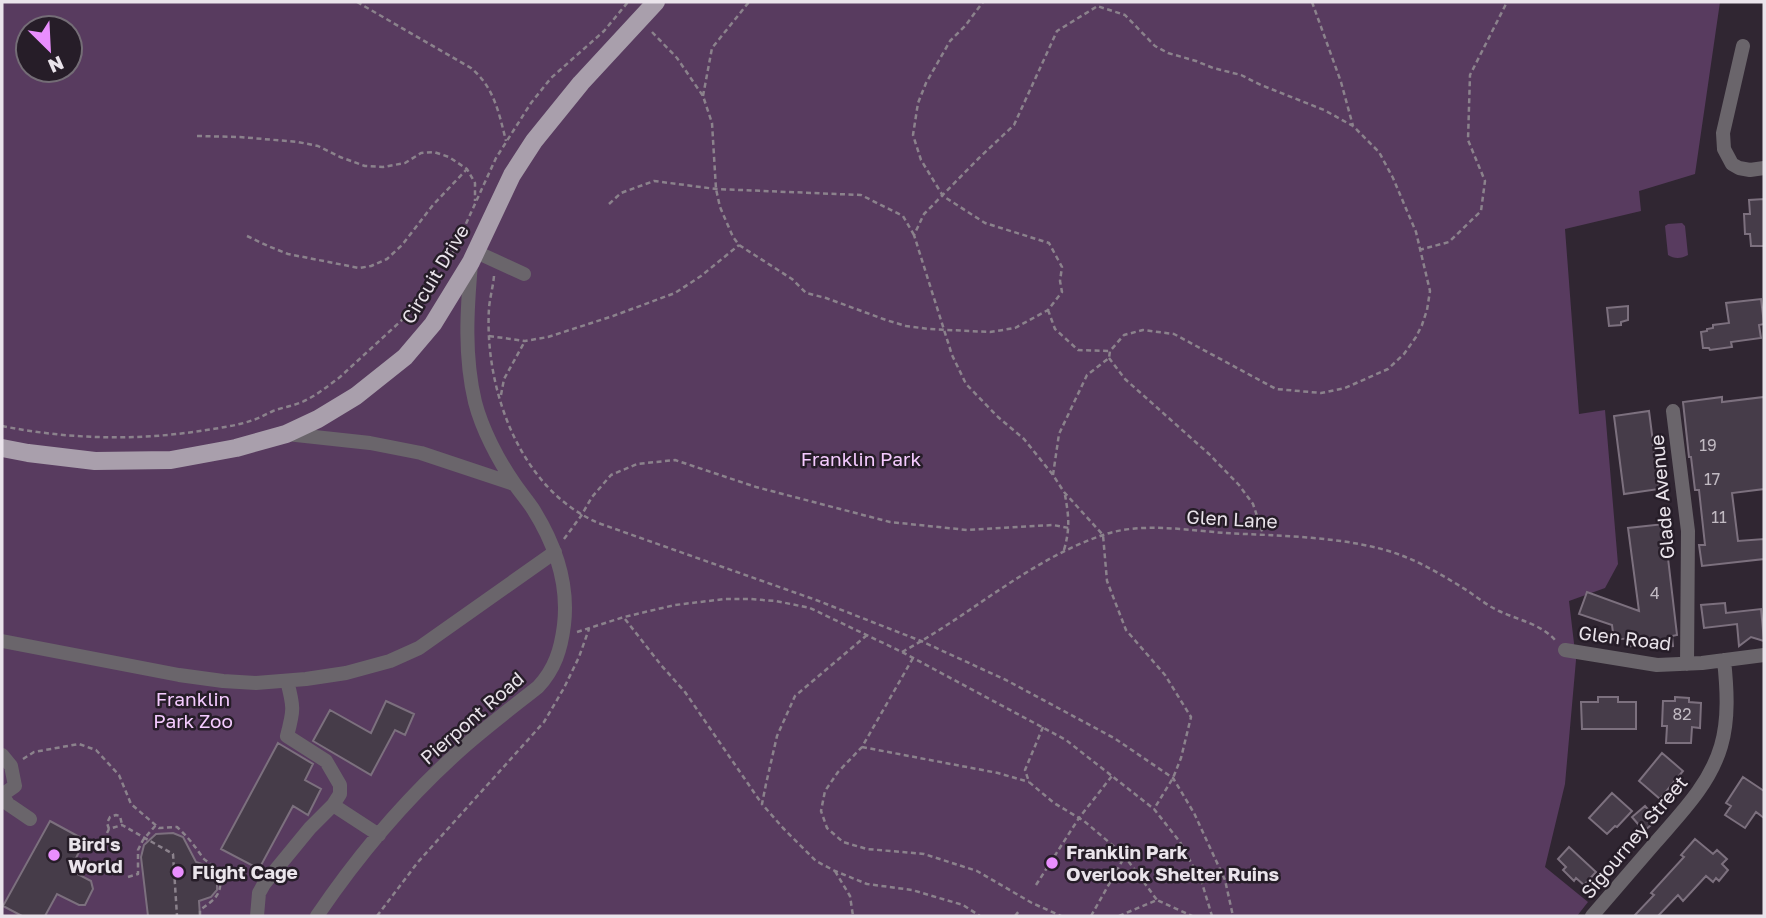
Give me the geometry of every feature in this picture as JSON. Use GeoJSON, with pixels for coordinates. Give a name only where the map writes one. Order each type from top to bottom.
{"type":"FeatureCollection","features":[{"type":"Feature","properties":{"kind":"main road","name":"Circuit Drive"},"geometry":{"type":"LineString","coordinates":[[2,448],[95,461],[171,460],[236,448],[285,434],[318,419],[356,396],[405,357],[433,324],[473,257],[512,175],[534,141],[581,83],[656,2]]}},
{"type":"Feature","properties":{"kind":"street"},"geometry":{"type":"LineString","coordinates":[[1743,46],[1723,133],[1724,149],[1732,164],[1739,168],[1764,168]]}},
{"type":"Feature","properties":{"kind":"street"},"geometry":{"type":"LineString","coordinates":[[473,257],[524,274]]}},
{"type":"Feature","properties":{"kind":"street","name":"Pierpont Road"},"geometry":{"type":"LineString","coordinates":[[317,916],[379,835],[438,771],[538,687],[546,679],[557,659],[563,632],[565,591],[560,565],[532,506],[514,484],[492,446],[475,403],[468,357],[467,320],[473,257]]}},
{"type":"Feature","properties":{"kind":"street","name":"Glade Avenue"},"geometry":{"type":"LineString","coordinates":[[1673,411],[1688,531],[1687,664]]}},
{"type":"Feature","properties":{"kind":"street"},"geometry":{"type":"LineString","coordinates":[[285,434],[370,443],[421,453],[514,484]]}},
{"type":"Feature","properties":{"kind":"street"},"geometry":{"type":"LineString","coordinates":[[2,641],[179,675],[234,682],[287,681],[346,673],[419,648],[555,552]]}},
{"type":"Feature","properties":{"kind":"street","name":"Glen Road"},"geometry":{"type":"LineString","coordinates":[[1564,650],[1617,657],[1644,664],[1687,664],[1764,655]]}},
{"type":"Feature","properties":{"kind":"street","name":"Sigourney Street"},"geometry":{"type":"LineString","coordinates":[[1592,916],[1689,804],[1711,774],[1725,732],[1724,660]]}},
{"type":"Feature","properties":{"kind":"street"},"geometry":{"type":"LineString","coordinates":[[257,916],[259,893],[264,884],[340,794],[340,785],[326,761],[287,736],[294,713],[287,681]]}},
{"type":"Feature","properties":{"kind":"street"},"geometry":{"type":"LineString","coordinates":[[6,760],[15,786],[2,795],[8,804],[30,819]]}},
{"type":"Feature","properties":{"kind":"street"},"geometry":{"type":"LineString","coordinates":[[332,805],[379,835]]}},
{"type":"Feature","properties":{"kind":"path"},"geometry":{"type":"LineString","coordinates":[[357,2],[471,68],[480,76],[499,110],[506,142]]}},
{"type":"Feature","properties":{"kind":"path"},"geometry":{"type":"LineString","coordinates":[[2,426],[60,436],[120,438],[186,433],[248,422],[303,401],[340,377],[428,296],[448,263],[496,158],[531,103],[551,78],[604,31],[628,2]]}},
{"type":"Feature","properties":{"kind":"path"},"geometry":{"type":"LineString","coordinates":[[703,96],[712,48],[749,2]]}},
{"type":"Feature","properties":{"kind":"path"},"geometry":{"type":"LineString","coordinates":[[639,20],[677,58],[703,96],[712,123],[716,189],[720,207],[739,246],[792,279],[806,293],[906,326],[990,332],[1015,328],[1048,310],[1062,292],[1062,267],[1049,243],[985,223],[943,196],[921,160],[913,135],[918,103],[926,83],[950,41],[983,2]]}},
{"type":"Feature","properties":{"kind":"path"},"geometry":{"type":"LineString","coordinates":[[1312,2],[1341,82],[1353,126]]}},
{"type":"Feature","properties":{"kind":"path"},"geometry":{"type":"LineString","coordinates":[[1419,250],[1450,242],[1481,211],[1485,181],[1468,140],[1470,75],[1507,2]]}},
{"type":"Feature","properties":{"kind":"path"},"geometry":{"type":"LineString","coordinates":[[914,235],[924,214],[1014,125],[1057,31],[1097,4],[1125,15],[1155,46],[1168,53],[1241,75],[1324,110],[1353,126],[1379,152],[1416,232],[1430,291],[1427,310],[1416,337],[1404,354],[1388,369],[1345,388],[1321,393],[1276,389],[1174,334],[1143,330],[1124,335],[1110,351],[1109,358],[1087,375],[1059,434],[1053,475]]}},
{"type":"Feature","properties":{"kind":"path"},"geometry":{"type":"LineString","coordinates":[[197,136],[299,142],[318,146],[365,166],[383,167],[405,163],[421,153],[434,152],[449,157],[467,169],[475,184],[474,204]]}},
{"type":"Feature","properties":{"kind":"path"},"geometry":{"type":"LineString","coordinates":[[247,236],[288,254],[359,268],[371,266],[387,259],[402,244],[433,205],[467,169]]}},
{"type":"Feature","properties":{"kind":"path"},"geometry":{"type":"LineString","coordinates":[[609,204],[621,193],[654,181],[716,189],[861,195],[902,216],[914,235],[952,355],[966,384],[1024,439],[1103,535],[1107,580],[1126,631],[1165,675],[1191,718],[1174,778],[1154,809]]}},
{"type":"Feature","properties":{"kind":"path"},"geometry":{"type":"LineString","coordinates":[[489,336],[525,341],[584,326],[675,293],[739,246]]}},
{"type":"Feature","properties":{"kind":"path"},"geometry":{"type":"LineString","coordinates":[[490,273],[494,275],[489,307],[489,336],[491,358],[501,399],[520,450],[558,498],[581,516],[601,524],[816,600],[921,641],[1006,680],[1114,738],[1174,778],[1194,813],[1225,880],[1233,916]]}},
{"type":"Feature","properties":{"kind":"path"},"geometry":{"type":"LineString","coordinates":[[1048,310],[1055,329],[1078,350],[1110,351]]}},
{"type":"Feature","properties":{"kind":"path"},"geometry":{"type":"LineString","coordinates":[[501,399],[504,379],[525,341]]}},
{"type":"Feature","properties":{"kind":"path"},"geometry":{"type":"LineString","coordinates":[[1109,358],[1125,379],[1209,454],[1239,485],[1253,504],[1263,535]]}},
{"type":"Feature","properties":{"kind":"path"},"geometry":{"type":"LineString","coordinates":[[555,552],[592,497],[611,475],[637,464],[676,460],[756,487],[890,522],[967,530],[1054,525],[1069,528]]}},
{"type":"Feature","properties":{"kind":"path"},"geometry":{"type":"LineString","coordinates":[[1064,551],[1070,518],[1065,492]]}},
{"type":"Feature","properties":{"kind":"path","name":"Glen Lane"},"geometry":{"type":"LineString","coordinates":[[902,652],[1029,570],[1064,551],[1103,535],[1134,528],[1308,538],[1362,544],[1401,555],[1429,568],[1497,610],[1548,632],[1564,650]]}},
{"type":"Feature","properties":{"kind":"path"},"geometry":{"type":"LineString","coordinates":[[563,632],[589,629],[624,617],[676,605],[725,599],[776,601],[810,608],[902,652],[1066,740],[1154,809],[1180,842],[1191,862],[1202,883],[1212,916]]}},
{"type":"Feature","properties":{"kind":"path"},"geometry":{"type":"LineString","coordinates":[[624,617],[685,692],[762,804],[816,860],[867,884],[912,890],[963,905],[980,916]]}},
{"type":"Feature","properties":{"kind":"path"},"geometry":{"type":"LineString","coordinates":[[377,916],[418,862],[544,722],[579,657],[589,629]]}},
{"type":"Feature","properties":{"kind":"path"},"geometry":{"type":"LineString","coordinates":[[762,804],[777,736],[795,696],[867,635]]}},
{"type":"Feature","properties":{"kind":"path"},"geometry":{"type":"LineString","coordinates":[[913,658],[862,747],[838,772],[825,791],[821,811],[827,828],[843,842],[867,849],[924,854],[977,871],[1060,916]]}},
{"type":"Feature","properties":{"kind":"path"},"geometry":{"type":"LineString","coordinates":[[1030,782],[1025,770],[1043,727]]}},
{"type":"Feature","properties":{"kind":"path"},"geometry":{"type":"LineString","coordinates":[[6,760],[79,744],[96,750],[119,775],[131,804],[159,828],[177,827],[220,874],[218,896],[200,910],[200,916]]}},
{"type":"Feature","properties":{"kind":"path"},"geometry":{"type":"LineString","coordinates":[[862,747],[998,773],[1030,782],[1125,856],[1157,900],[1192,916]]}},
{"type":"Feature","properties":{"kind":"path"},"geometry":{"type":"LineString","coordinates":[[1036,885],[1079,818],[1112,776]]}},
{"type":"Feature","properties":{"kind":"path"},"geometry":{"type":"LineString","coordinates":[[122,825],[108,831],[107,822],[110,817],[120,816],[122,825],[173,854],[177,916]]}},
{"type":"Feature","properties":{"kind":"path"},"geometry":{"type":"LineString","coordinates":[[128,877],[138,874],[138,850],[156,825]]}},
{"type":"Feature","properties":{"kind":"path"},"geometry":{"type":"LineString","coordinates":[[1091,916],[1125,856]]}},
{"type":"Feature","properties":{"kind":"path"},"geometry":{"type":"LineString","coordinates":[[835,871],[850,896],[853,916]]}},
{"type":"Feature","properties":{"kind":"path"},"geometry":{"type":"LineString","coordinates":[[1119,916],[1157,900]]}},
{"type":"Feature","properties":{"kind":"path"},"geometry":{"type":"LineString","coordinates":[[1015,916],[1018,911]]}},
{"type":"Feature","properties":{"kind":"green space","name":"Franklin Park"},"geometry":{"type":"Polygon","coordinates":[[[2,2],[1720,2],[1695,174],[1639,191],[1641,211],[1565,229],[1579,414],[1605,410],[1618,564],[1605,588],[1569,601],[1576,660],[1565,784],[1545,867],[1588,902],[1577,916],[2,916],[2,2]]]}},
{"type":"Feature","properties":{"kind":"green space"},"geometry":{"type":"Polygon","coordinates":[[[1682,223],[1685,226],[1688,255],[1673,257],[1668,255],[1665,226],[1682,223]]]}},
{"type":"Feature","properties":{"kind":"building"},"geometry":{"type":"Polygon","coordinates":[[[1764,199],[1764,246],[1751,246],[1750,234],[1745,234],[1744,214],[1750,214],[1749,200],[1764,199]]]}},
{"type":"Feature","properties":{"kind":"building"},"geometry":{"type":"Polygon","coordinates":[[[1761,299],[1764,324],[1759,325],[1761,338],[1731,342],[1732,347],[1710,350],[1703,348],[1701,332],[1713,328],[1713,325],[1729,323],[1726,303],[1761,299]]]}},
{"type":"Feature","properties":{"kind":"building"},"geometry":{"type":"Polygon","coordinates":[[[1628,306],[1628,320],[1621,322],[1621,325],[1609,326],[1607,308],[1628,306]]]}},
{"type":"Feature","properties":{"kind":"building"},"geometry":{"type":"Polygon","coordinates":[[[1722,397],[1722,402],[1764,397],[1764,489],[1732,493],[1738,541],[1764,539],[1764,559],[1702,566],[1699,545],[1705,545],[1699,490],[1695,490],[1689,457],[1683,402],[1722,397]]]}},
{"type":"Feature","properties":{"kind":"building"},"geometry":{"type":"Polygon","coordinates":[[[1649,411],[1659,489],[1624,494],[1614,416],[1649,411]]]}},
{"type":"Feature","properties":{"kind":"building"},"geometry":{"type":"Polygon","coordinates":[[[1664,524],[1677,635],[1672,636],[1673,646],[1654,648],[1653,643],[1631,646],[1630,638],[1614,640],[1612,625],[1579,614],[1587,592],[1639,611],[1628,528],[1664,524]]]}},
{"type":"Feature","properties":{"kind":"building"},"geometry":{"type":"Polygon","coordinates":[[[1725,603],[1726,613],[1761,609],[1764,641],[1751,637],[1739,646],[1737,624],[1704,628],[1701,605],[1725,603]]]}},
{"type":"Feature","properties":{"kind":"building"},"geometry":{"type":"Polygon","coordinates":[[[1598,697],[1618,697],[1618,702],[1636,702],[1636,729],[1582,729],[1581,702],[1598,702],[1598,697]]]}},
{"type":"Feature","properties":{"kind":"building"},"geometry":{"type":"Polygon","coordinates":[[[1675,697],[1689,698],[1689,702],[1701,703],[1700,728],[1692,727],[1691,743],[1666,743],[1667,726],[1662,726],[1663,701],[1675,701],[1675,697]]]}},
{"type":"Feature","properties":{"kind":"building"},"geometry":{"type":"Polygon","coordinates":[[[386,701],[414,714],[405,735],[395,730],[371,775],[313,741],[330,710],[371,733],[386,701]]]}},
{"type":"Feature","properties":{"kind":"building"},"geometry":{"type":"Polygon","coordinates":[[[278,743],[313,764],[305,780],[321,789],[308,815],[293,806],[259,869],[221,849],[278,743]]]}},
{"type":"Feature","properties":{"kind":"building"},"geometry":{"type":"Polygon","coordinates":[[[1662,753],[1683,771],[1660,799],[1639,781],[1662,753]]]}},
{"type":"Feature","properties":{"kind":"building"},"geometry":{"type":"Polygon","coordinates":[[[1743,777],[1764,791],[1764,818],[1756,812],[1745,828],[1725,815],[1731,806],[1726,803],[1743,777]]]}},
{"type":"Feature","properties":{"kind":"building"},"geometry":{"type":"Polygon","coordinates":[[[1612,793],[1632,811],[1607,834],[1589,818],[1612,793]]]}},
{"type":"Feature","properties":{"kind":"building"},"geometry":{"type":"Polygon","coordinates":[[[1645,806],[1657,820],[1644,831],[1632,817],[1645,806]]]}},
{"type":"Feature","properties":{"kind":"building","name":"Bird's World"},"geometry":{"type":"Polygon","coordinates":[[[50,821],[85,840],[70,870],[91,881],[93,889],[85,905],[79,905],[57,894],[45,916],[22,916],[3,906],[50,821]]]}},
{"type":"Feature","properties":{"kind":"building","name":"Flight Cage"},"geometry":{"type":"Polygon","coordinates":[[[173,833],[183,837],[196,862],[211,867],[217,876],[217,890],[211,897],[199,901],[200,916],[148,916],[141,857],[144,845],[156,834],[173,833]]]}},
{"type":"Feature","properties":{"kind":"building"},"geometry":{"type":"Polygon","coordinates":[[[1695,839],[1713,854],[1717,850],[1727,859],[1722,864],[1728,870],[1719,881],[1716,878],[1713,882],[1706,876],[1683,901],[1678,895],[1658,916],[1634,916],[1654,895],[1651,893],[1684,857],[1681,855],[1695,839]]]}},
{"type":"Feature","properties":{"kind":"building"},"geometry":{"type":"Polygon","coordinates":[[[1569,847],[1596,872],[1584,885],[1576,878],[1574,881],[1563,870],[1566,867],[1558,859],[1569,847]]]}},
{"type":"Feature","properties":{"kind":"place","name":"Bird's World"},"geometry":{"type":"Point","coordinates":[54,855]}},
{"type":"Feature","properties":{"kind":"place","name":"Franklin Park Overlook Shelter Ruins"},"geometry":{"type":"Point","coordinates":[1052,863]}},
{"type":"Feature","properties":{"kind":"place","name":"Flight Cage"},"geometry":{"type":"Point","coordinates":[178,872]}},
{"type":"Feature","properties":{"kind":"park label","name":"Franklin Park Zoo"},"geometry":{"type":"Point","coordinates":[193,710]}}]}
